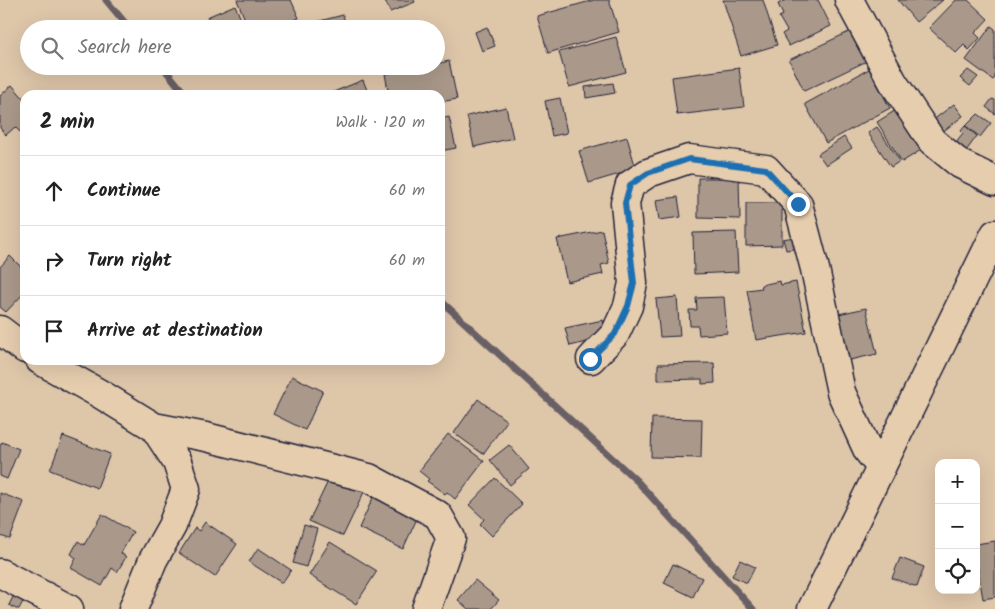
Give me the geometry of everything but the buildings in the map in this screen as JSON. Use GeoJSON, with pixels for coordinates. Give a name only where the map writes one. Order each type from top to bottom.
{"type":"FeatureCollection","features":[{"type":"Feature","properties":{"kind":"street"},"geometry":{"type":"LineString","coordinates":[[850,0],[893,82],[932,141],[960,164],[995,180]]}},
{"type":"Feature","properties":{"kind":"street"},"geometry":{"type":"LineString","coordinates":[[590,359],[615,334],[628,306],[634,283],[625,203],[630,185],[648,173],[689,159],[766,169],[798,204],[815,269],[840,392],[868,451],[881,467]]}},
{"type":"Feature","properties":{"kind":"street"},"geometry":{"type":"LineString","coordinates":[[812,609],[995,234]]}},
{"type":"Feature","properties":{"kind":"street"},"geometry":{"type":"LineString","coordinates":[[0,330],[20,345]]}},
{"type":"Feature","properties":{"kind":"street"},"geometry":{"type":"LineString","coordinates":[[49,365],[102,395],[154,428],[206,437],[369,478],[438,516],[451,538],[426,609]]}},
{"type":"Feature","properties":{"kind":"street"},"geometry":{"type":"LineString","coordinates":[[133,609],[153,560],[172,526],[186,489],[177,462],[154,428]]}},
{"type":"Feature","properties":{"kind":"street"},"geometry":{"type":"LineString","coordinates":[[0,573],[68,609]]}},
{"type":"Feature","properties":{"kind":"waterway"},"geometry":{"type":"LineString","coordinates":[[106,0],[123,20]]}},
{"type":"Feature","properties":{"kind":"waterway"},"geometry":{"type":"LineString","coordinates":[[169,75],[182,90]]}},
{"type":"Feature","properties":{"kind":"waterway"},"geometry":{"type":"LineString","coordinates":[[445,305],[637,481],[753,609]]}},
{"type":"Feature","properties":{"kind":"route"},"geometry":{"type":"LineString","coordinates":[[590,359],[615,334],[628,306],[634,283],[625,203],[630,185],[648,173],[689,159],[766,169],[798,204]]}}]}
